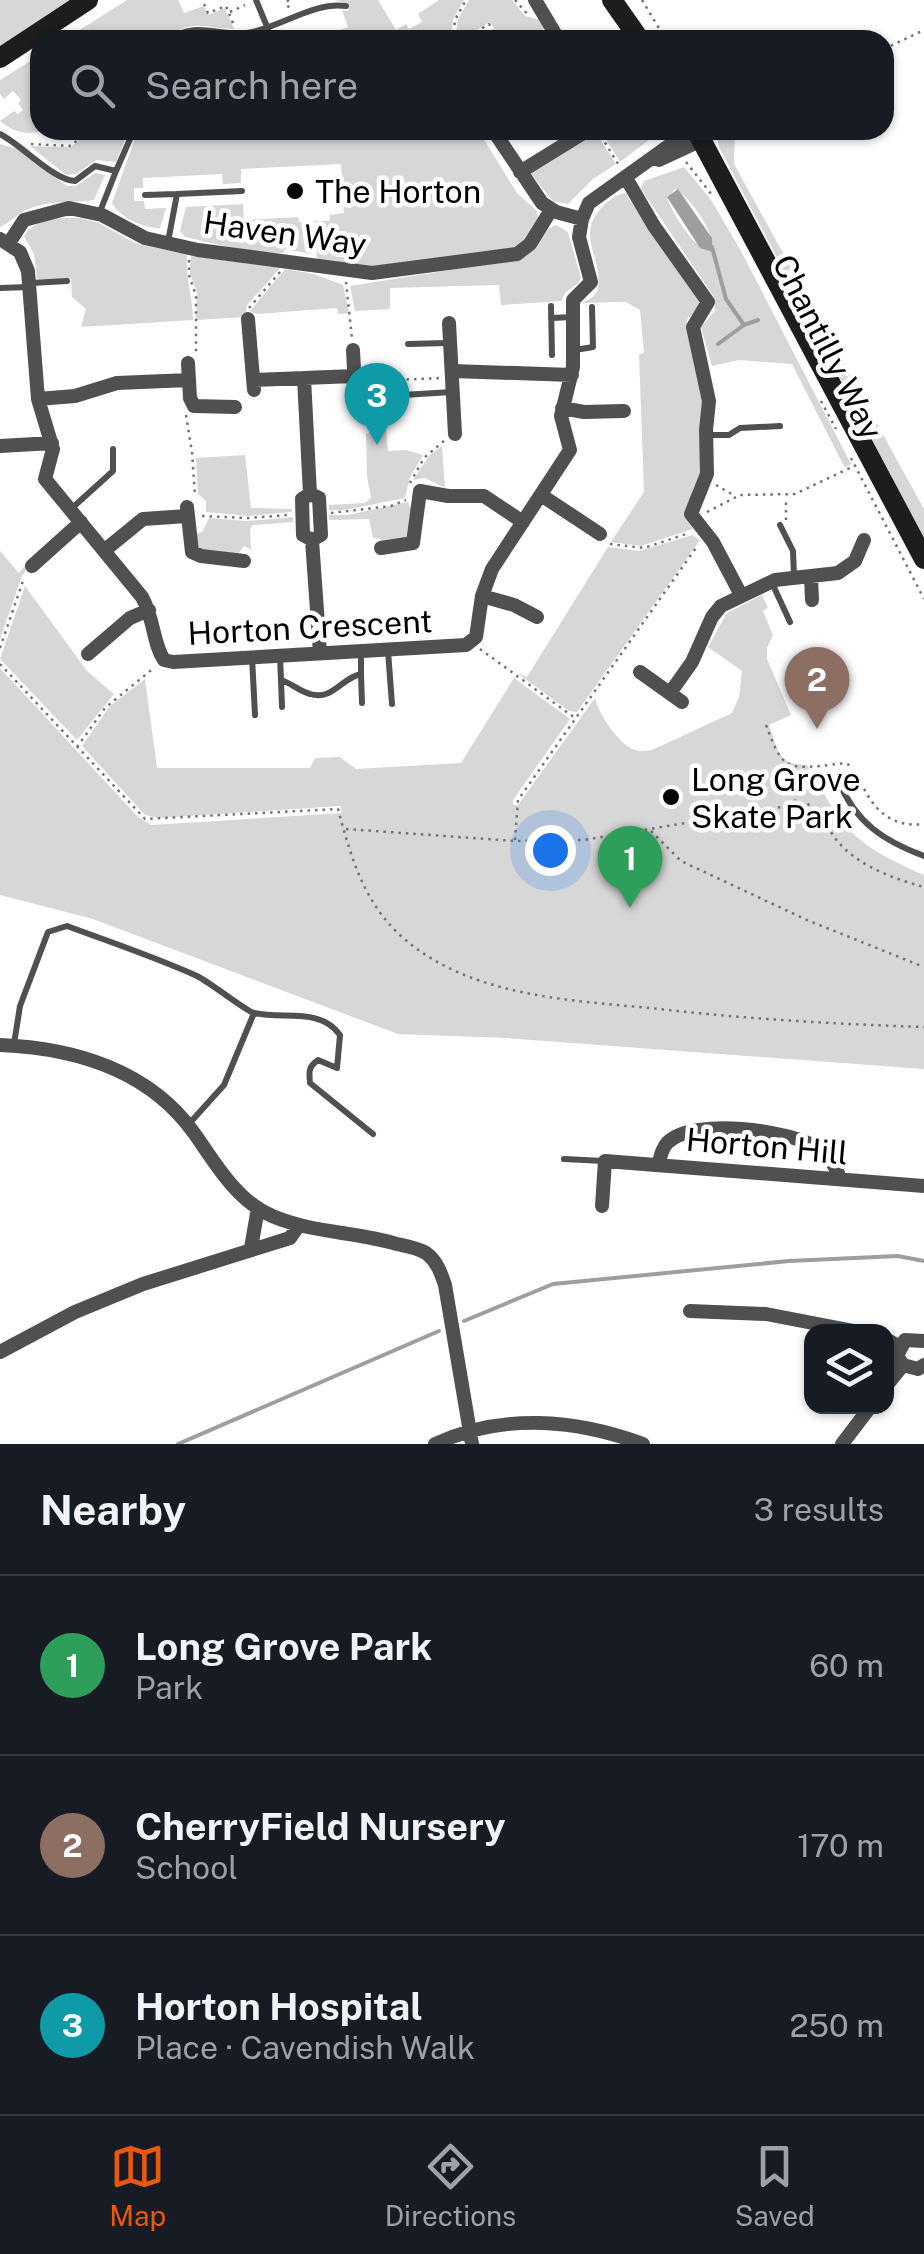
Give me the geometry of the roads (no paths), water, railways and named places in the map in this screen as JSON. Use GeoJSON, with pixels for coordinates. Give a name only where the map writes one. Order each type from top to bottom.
{"type":"FeatureCollection","features":[{"type":"Feature","properties":{"kind":"street"},"geometry":{"type":"LineString","coordinates":[[42,30],[88,0]]}},
{"type":"Feature","properties":{"kind":"street"},"geometry":{"type":"LineString","coordinates":[[534,0],[552,30]]}},
{"type":"Feature","properties":{"kind":"street"},"geometry":{"type":"LineString","coordinates":[[612,0],[634,30]]}},
{"type":"Feature","properties":{"kind":"street"},"geometry":{"type":"LineString","coordinates":[[620,0],[636,30]]}},
{"type":"Feature","properties":{"kind":"street"},"geometry":{"type":"LineString","coordinates":[[0,58],[30,38]]}},
{"type":"Feature","properties":{"kind":"street"},"geometry":{"type":"LineString","coordinates":[[499,140],[551,210],[582,219],[593,199],[685,140]]}},
{"type":"Feature","properties":{"kind":"street"},"geometry":{"type":"LineString","coordinates":[[520,172],[572,140]]}},
{"type":"Feature","properties":{"kind":"street"},"geometry":{"type":"LineString","coordinates":[[645,166],[679,152],[690,140]]}},
{"type":"Feature","properties":{"kind":"street","name":"Chantilly Way"},"geometry":{"type":"LineString","coordinates":[[700,140],[924,559]]}},
{"type":"Feature","properties":{"kind":"street"},"geometry":{"type":"LineString","coordinates":[[626,178],[654,226],[708,302],[693,327],[708,390],[706,480],[692,509],[741,595]]}},
{"type":"Feature","properties":{"kind":"street","name":"Haven Way"},"geometry":{"type":"LineString","coordinates":[[4,241],[22,222],[69,208],[99,214],[140,236],[191,248],[386,273],[513,255],[530,244],[551,210]]}},
{"type":"Feature","properties":{"kind":"street","name":"Horton Crescent"},"geometry":{"type":"LineString","coordinates":[[4,241],[24,257],[30,285],[38,399],[52,443],[45,479],[135,586],[149,610],[164,660],[173,662],[472,643],[482,596],[494,566],[571,448],[562,425],[562,408],[572,375],[574,298],[590,282],[580,245],[582,219]]}},
{"type":"Feature","properties":{"kind":"street"},"geometry":{"type":"LineString","coordinates":[[248,318],[254,385],[304,378],[354,382],[352,350]]}},
{"type":"Feature","properties":{"kind":"street"},"geometry":{"type":"LineString","coordinates":[[449,323],[455,434]]}},
{"type":"Feature","properties":{"kind":"street"},"geometry":{"type":"LineString","coordinates":[[188,363],[190,400],[199,408],[235,407]]}},
{"type":"Feature","properties":{"kind":"street"},"geometry":{"type":"LineString","coordinates":[[452,380],[572,375]]}},
{"type":"Feature","properties":{"kind":"street"},"geometry":{"type":"LineString","coordinates":[[304,378],[310,494]]}},
{"type":"Feature","properties":{"kind":"street"},"geometry":{"type":"LineString","coordinates":[[38,399],[78,395],[117,382],[188,380]]}},
{"type":"Feature","properties":{"kind":"street"},"geometry":{"type":"LineString","coordinates":[[562,408],[624,411]]}},
{"type":"Feature","properties":{"kind":"street"},"geometry":{"type":"LineString","coordinates":[[0,446],[52,443]]}},
{"type":"Feature","properties":{"kind":"street"},"geometry":{"type":"LineString","coordinates":[[381,548],[413,543],[415,489],[448,496],[484,496],[523,522]]}},
{"type":"Feature","properties":{"kind":"street"},"geometry":{"type":"LineString","coordinates":[[310,494],[319,498],[321,534],[312,540]]}},
{"type":"Feature","properties":{"kind":"street"},"geometry":{"type":"LineString","coordinates":[[310,494],[302,499],[302,514],[303,535],[312,540]]}},
{"type":"Feature","properties":{"kind":"street"},"geometry":{"type":"LineString","coordinates":[[541,495],[600,534]]}},
{"type":"Feature","properties":{"kind":"street"},"geometry":{"type":"LineString","coordinates":[[105,550],[146,518],[187,511],[192,552],[198,556],[244,560]]}},
{"type":"Feature","properties":{"kind":"street"},"geometry":{"type":"LineString","coordinates":[[32,566],[81,522]]}},
{"type":"Feature","properties":{"kind":"street"},"geometry":{"type":"LineString","coordinates":[[312,540],[320,653]]}},
{"type":"Feature","properties":{"kind":"street"},"geometry":{"type":"LineString","coordinates":[[640,672],[676,698],[714,613],[771,582],[829,576],[847,568],[857,559],[864,540]]}},
{"type":"Feature","properties":{"kind":"street"},"geometry":{"type":"LineString","coordinates":[[811,577],[812,600]]}},
{"type":"Feature","properties":{"kind":"street"},"geometry":{"type":"LineString","coordinates":[[482,596],[514,605],[537,617]]}},
{"type":"Feature","properties":{"kind":"street"},"geometry":{"type":"LineString","coordinates":[[88,654],[133,616],[149,610]]}},
{"type":"Feature","properties":{"kind":"street"},"geometry":{"type":"LineString","coordinates":[[7,1045],[80,1057],[152,1089],[188,1124],[230,1182],[258,1208],[299,1225],[392,1242],[424,1252],[438,1265],[445,1285],[471,1438]]}},
{"type":"Feature","properties":{"kind":"street"},"geometry":{"type":"LineString","coordinates":[[659,1164],[667,1143],[680,1135],[697,1131],[766,1132],[816,1146],[836,1166],[840,1179]]}},
{"type":"Feature","properties":{"kind":"street"},"geometry":{"type":"LineString","coordinates":[[602,1206],[606,1161]]}},
{"type":"Feature","properties":{"kind":"street","name":"Horton Hill"},"geometry":{"type":"LineString","coordinates":[[606,1161],[924,1186]]}},
{"type":"Feature","properties":{"kind":"street"},"geometry":{"type":"LineString","coordinates":[[252,1248],[258,1208]]}},
{"type":"Feature","properties":{"kind":"street"},"geometry":{"type":"LineString","coordinates":[[0,1352],[75,1312],[290,1238],[299,1225]]}},
{"type":"Feature","properties":{"kind":"street"},"geometry":{"type":"LineString","coordinates":[[690,1311],[766,1314],[818,1324]]}},
{"type":"Feature","properties":{"kind":"street"},"geometry":{"type":"LineString","coordinates":[[894,1343],[924,1340]]}},
{"type":"Feature","properties":{"kind":"street"},"geometry":{"type":"LineString","coordinates":[[894,1346],[897,1356],[910,1369],[924,1366]]}},
{"type":"Feature","properties":{"kind":"street"},"geometry":{"type":"LineString","coordinates":[[894,1377],[904,1365]]}},
{"type":"Feature","properties":{"kind":"street"},"geometry":{"type":"LineString","coordinates":[[842,1444],[864,1414]]}},
{"type":"Feature","properties":{"kind":"street"},"geometry":{"type":"LineString","coordinates":[[435,1444],[471,1438],[514,1423],[563,1424],[608,1432],[643,1444]]}},
{"type":"Feature","properties":{"kind":"lane"},"geometry":{"type":"LineString","coordinates":[[256,0],[268,29]]}},
{"type":"Feature","properties":{"kind":"lane"},"geometry":{"type":"LineString","coordinates":[[262,30],[326,5],[346,6]]}},
{"type":"Feature","properties":{"kind":"lane"},"geometry":{"type":"LineString","coordinates":[[0,134],[68,181],[75,181],[95,166],[116,172]]}},
{"type":"Feature","properties":{"kind":"lane"},"geometry":{"type":"LineString","coordinates":[[99,214],[130,140]]}},
{"type":"Feature","properties":{"kind":"lane"},"geometry":{"type":"LineString","coordinates":[[144,195],[242,191]]}},
{"type":"Feature","properties":{"kind":"lane"},"geometry":{"type":"LineString","coordinates":[[168,243],[177,194]]}},
{"type":"Feature","properties":{"kind":"lane"},"geometry":{"type":"LineString","coordinates":[[0,288],[67,282]]}},
{"type":"Feature","properties":{"kind":"lane"},"geometry":{"type":"LineString","coordinates":[[551,306],[552,355]]}},
{"type":"Feature","properties":{"kind":"lane"},"geometry":{"type":"LineString","coordinates":[[574,350],[594,348],[592,308]]}},
{"type":"Feature","properties":{"kind":"lane"},"geometry":{"type":"LineString","coordinates":[[551,318],[573,317]]}},
{"type":"Feature","properties":{"kind":"lane"},"geometry":{"type":"LineString","coordinates":[[408,344],[450,342]]}},
{"type":"Feature","properties":{"kind":"lane"},"geometry":{"type":"LineString","coordinates":[[386,396],[452,380]]}},
{"type":"Feature","properties":{"kind":"lane"},"geometry":{"type":"LineString","coordinates":[[706,435],[780,426]]}},
{"type":"Feature","properties":{"kind":"lane"},"geometry":{"type":"LineString","coordinates":[[70,510],[113,471],[113,449]]}},
{"type":"Feature","properties":{"kind":"lane"},"geometry":{"type":"LineString","coordinates":[[780,525],[793,552],[794,577]]}},
{"type":"Feature","properties":{"kind":"lane"},"geometry":{"type":"LineString","coordinates":[[771,582],[790,622]]}},
{"type":"Feature","properties":{"kind":"lane"},"geometry":{"type":"LineString","coordinates":[[388,650],[392,704]]}},
{"type":"Feature","properties":{"kind":"lane"},"geometry":{"type":"LineString","coordinates":[[360,651],[362,703]]}},
{"type":"Feature","properties":{"kind":"lane"},"geometry":{"type":"LineString","coordinates":[[280,656],[282,707]]}},
{"type":"Feature","properties":{"kind":"lane"},"geometry":{"type":"LineString","coordinates":[[252,657],[254,715]]}},
{"type":"Feature","properties":{"kind":"lane"},"geometry":{"type":"LineString","coordinates":[[280,680],[319,695],[332,692],[361,674]]}},
{"type":"Feature","properties":{"kind":"lane"},"geometry":{"type":"LineString","coordinates":[[856,775],[833,784],[852,810],[864,824],[893,843],[924,856]]}},
{"type":"Feature","properties":{"kind":"lane"},"geometry":{"type":"LineString","coordinates":[[7,1045],[48,932],[67,926],[199,977],[254,1013],[318,1018],[334,1026],[340,1035],[337,1068],[318,1060],[312,1065],[310,1083],[373,1134]]}},
{"type":"Feature","properties":{"kind":"lane"},"geometry":{"type":"LineString","coordinates":[[188,1124],[224,1085],[254,1013]]}},
{"type":"Feature","properties":{"kind":"lane"},"geometry":{"type":"LineString","coordinates":[[564,1159],[606,1161]]}},
{"type":"Feature","properties":{"kind":"waterway"},"geometry":{"type":"LineString","coordinates":[[712,247],[726,299],[744,325],[758,320]]}},
{"type":"Feature","properties":{"kind":"waterway"},"geometry":{"type":"LineString","coordinates":[[718,344],[744,325]]}},
{"type":"Feature","properties":{"kind":"waterway"},"geometry":{"type":"LineString","coordinates":[[464,1321],[553,1284],[789,1261],[898,1256],[924,1261]]}},
{"type":"Feature","properties":{"kind":"waterway"},"geometry":{"type":"LineString","coordinates":[[178,1444],[439,1331]]}},
{"type":"Feature","properties":{"kind":"place","name":"The Horton"},"geometry":{"type":"Point","coordinates":[295,191]}},
{"type":"Feature","properties":{"kind":"place","name":"Horton Hospital"},"geometry":{"type":"Point","coordinates":[377,445]}},
{"type":"Feature","properties":{"kind":"place","name":"CherryField Nursery"},"geometry":{"type":"Point","coordinates":[817,729]}},
{"type":"Feature","properties":{"kind":"place","name":"Long Grove Skate Park"},"geometry":{"type":"Point","coordinates":[671,797]}},
{"type":"Feature","properties":{"kind":"place","name":"Long Grove Park"},"geometry":{"type":"Point","coordinates":[630,908]}}]}
